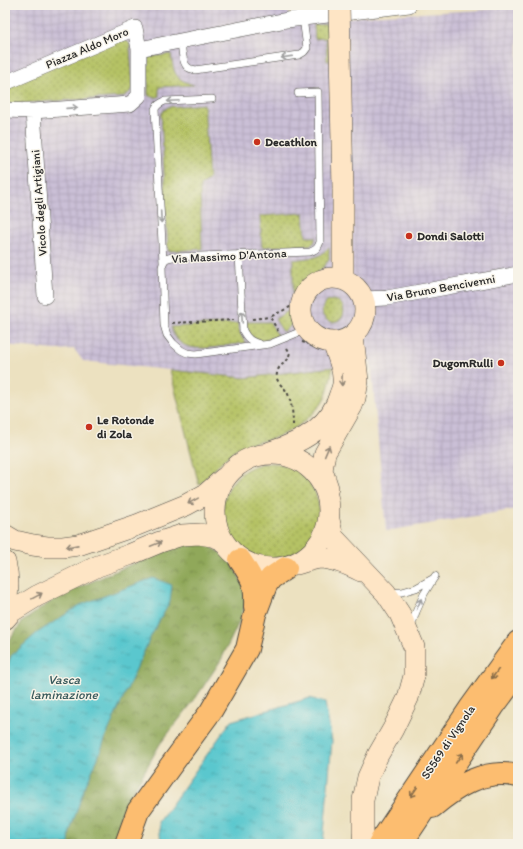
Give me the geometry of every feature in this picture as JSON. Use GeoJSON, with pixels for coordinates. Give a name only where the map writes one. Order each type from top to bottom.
{"type":"FeatureCollection","features":[{"type":"Feature","properties":{"kind":"highway"},"geometry":{"type":"LineString","coordinates":[[240,560],[252,578],[256,591],[255,614]]}},
{"type":"Feature","properties":{"kind":"highway"},"geometry":{"type":"LineString","coordinates":[[126,844],[138,810],[211,711],[247,649],[255,614],[266,585],[271,578],[290,566]]}},
{"type":"Feature","properties":{"kind":"highway","name":"SS569 di Vignola"},"geometry":{"type":"LineString","coordinates":[[404,831],[471,707],[518,642]]}},
{"type":"Feature","properties":{"kind":"highway","name":"SS569 di Vignola"},"geometry":{"type":"LineString","coordinates":[[379,844],[404,831],[518,673]]}},
{"type":"Feature","properties":{"kind":"highway"},"geometry":{"type":"LineString","coordinates":[[404,831],[443,798],[469,781],[497,773],[518,776]]}},
{"type":"Feature","properties":{"kind":"street"},"geometry":{"type":"LineString","coordinates":[[339,5],[343,188],[343,279]]}},
{"type":"Feature","properties":{"kind":"street"},"geometry":{"type":"LineString","coordinates":[[139,49],[287,20],[408,5]]}},
{"type":"Feature","properties":{"kind":"street","name":"Piazza Aldo Moro"},"geometry":{"type":"LineString","coordinates":[[5,83],[135,28],[139,49],[139,96],[130,104],[33,110],[5,110]]}},
{"type":"Feature","properties":{"kind":"street","name":"Vicolo degli Artigiani"},"geometry":{"type":"LineString","coordinates":[[33,110],[45,296]]}},
{"type":"Feature","properties":{"kind":"street","name":"Via Bruno Bencivenni"},"geometry":{"type":"LineString","coordinates":[[364,299],[386,298],[518,274]]}},
{"type":"Feature","properties":{"kind":"street"},"geometry":{"type":"LineString","coordinates":[[323,279],[343,279],[359,290],[364,299],[366,307],[363,323],[353,336],[343,341],[333,343],[319,339],[307,329],[302,320],[302,300],[307,291],[314,284],[323,279]]}},
{"type":"Feature","properties":{"kind":"street"},"geometry":{"type":"LineString","coordinates":[[290,566],[307,557],[318,545],[324,535],[329,511],[330,492],[322,470],[325,453],[352,406],[358,381],[353,336]]}},
{"type":"Feature","properties":{"kind":"street"},"geometry":{"type":"LineString","coordinates":[[5,536],[32,545],[47,547],[78,545],[136,525],[186,505],[206,494],[225,478],[235,466],[249,458],[286,447],[304,439],[320,427],[333,413],[338,401],[344,380],[333,343]]}},
{"type":"Feature","properties":{"kind":"street"},"geometry":{"type":"LineString","coordinates":[[264,454],[279,454],[293,457],[306,464],[317,475],[325,488],[333,537],[386,593],[400,614],[414,647],[414,676],[408,698],[368,777],[363,800],[364,844]]}},
{"type":"Feature","properties":{"kind":"street"},"geometry":{"type":"LineString","coordinates":[[225,478],[218,492],[214,508],[216,524],[221,538],[240,560],[266,568],[290,566],[319,558],[334,560],[346,564],[370,576]]}},
{"type":"Feature","properties":{"kind":"street"},"geometry":{"type":"LineString","coordinates":[[5,618],[23,604],[98,566],[160,542],[182,535],[199,534],[221,538]]}},
{"type":"Feature","properties":{"kind":"street"},"geometry":{"type":"LineString","coordinates":[[5,562],[8,585],[5,607]]}},
{"type":"Feature","properties":{"kind":"lane"},"geometry":{"type":"LineString","coordinates":[[181,41],[185,65],[196,70],[299,55],[307,48],[303,18]]}},
{"type":"Feature","properties":{"kind":"lane","name":"Via Massimo D'Antona"},"geometry":{"type":"LineString","coordinates":[[298,93],[318,92],[320,242],[318,248],[310,252],[174,256],[167,258],[163,262],[162,267],[164,324],[167,335],[173,343],[187,353],[196,354],[276,342],[307,329]]}},
{"type":"Feature","properties":{"kind":"lane"},"geometry":{"type":"LineString","coordinates":[[163,262],[155,109],[156,106],[165,101],[212,99]]}},
{"type":"Feature","properties":{"kind":"lane"},"geometry":{"type":"LineString","coordinates":[[239,254],[243,332],[252,342],[262,345]]}},
{"type":"Feature","properties":{"kind":"lane"},"geometry":{"type":"LineString","coordinates":[[386,593],[402,592],[416,588],[436,576],[424,594],[416,612],[409,635]]}},
{"type":"Feature","properties":{"kind":"path"},"geometry":{"type":"LineString","coordinates":[[248,319],[270,317],[290,306],[306,284]]}},
{"type":"Feature","properties":{"kind":"path"},"geometry":{"type":"LineString","coordinates":[[270,317],[280,334]]}},
{"type":"Feature","properties":{"kind":"path"},"geometry":{"type":"LineString","coordinates":[[170,323],[237,320]]}},
{"type":"Feature","properties":{"kind":"path"},"geometry":{"type":"LineString","coordinates":[[286,345],[290,353],[288,359],[278,370],[277,377],[279,384],[285,389],[289,396],[294,428]]}},
{"type":"Feature","properties":{"kind":"shaded area"},"geometry":{"type":"Polygon","coordinates":[[[5,5],[287,5],[291,24],[364,16],[481,10],[518,6],[518,509],[386,531],[371,361],[245,378],[83,361],[74,349],[55,350],[5,345],[5,5]]]}},
{"type":"Feature","properties":{"kind":"green space"},"geometry":{"type":"Polygon","coordinates":[[[327,24],[330,61],[327,61],[326,38],[315,39],[314,25],[327,24]]]}},
{"type":"Feature","properties":{"kind":"green space"},"geometry":{"type":"Polygon","coordinates":[[[118,40],[127,41],[130,44],[133,89],[124,97],[5,104],[5,86],[118,40]]]}},
{"type":"Feature","properties":{"kind":"green space"},"geometry":{"type":"Polygon","coordinates":[[[171,54],[174,71],[176,74],[182,80],[194,85],[159,87],[159,97],[150,97],[148,95],[148,57],[171,54]]]}},
{"type":"Feature","properties":{"kind":"green space"},"geometry":{"type":"Polygon","coordinates":[[[204,104],[209,178],[200,186],[202,249],[168,251],[161,114],[168,107],[204,104]]]}},
{"type":"Feature","properties":{"kind":"green space"},"geometry":{"type":"Polygon","coordinates":[[[304,213],[306,237],[315,237],[314,243],[310,245],[262,247],[260,216],[304,213]]]}},
{"type":"Feature","properties":{"kind":"green space"},"geometry":{"type":"Polygon","coordinates":[[[329,247],[329,260],[326,264],[320,271],[305,282],[293,295],[293,260],[316,257],[322,254],[329,247]]]}},
{"type":"Feature","properties":{"kind":"green space"},"geometry":{"type":"Polygon","coordinates":[[[333,300],[341,303],[344,311],[341,319],[333,322],[325,319],[322,311],[325,303],[333,300]]]}},
{"type":"Feature","properties":{"kind":"green space"},"geometry":{"type":"Polygon","coordinates":[[[298,305],[294,321],[283,332],[275,319],[298,305]]]}},
{"type":"Feature","properties":{"kind":"green space"},"geometry":{"type":"Polygon","coordinates":[[[246,322],[270,322],[278,336],[265,340],[257,340],[249,333],[246,322]]]}},
{"type":"Feature","properties":{"kind":"green space"},"geometry":{"type":"Polygon","coordinates":[[[238,323],[240,334],[246,343],[210,348],[189,347],[183,344],[178,341],[171,327],[238,323]]]}},
{"type":"Feature","properties":{"kind":"green space"},"geometry":{"type":"Polygon","coordinates":[[[333,367],[325,397],[321,404],[309,417],[295,428],[279,436],[239,448],[223,460],[199,485],[170,370],[245,378],[333,367]]]}},
{"type":"Feature","properties":{"kind":"green space"},"geometry":{"type":"Polygon","coordinates":[[[271,463],[289,467],[298,471],[305,477],[311,484],[315,493],[319,511],[315,529],[311,538],[305,545],[298,551],[289,555],[271,559],[253,555],[244,551],[237,545],[231,538],[227,529],[223,511],[227,493],[231,484],[237,477],[244,471],[253,467],[271,463]]]}},
{"type":"Feature","properties":{"kind":"green space"},"geometry":{"type":"Polygon","coordinates":[[[203,542],[218,551],[231,563],[246,589],[245,604],[240,620],[221,660],[195,699],[160,744],[122,811],[115,844],[5,844],[5,647],[22,622],[59,596],[130,565],[186,543],[203,542]]]}},
{"type":"Feature","properties":{"kind":"water","name":"Vasca laminazione"},"geometry":{"type":"Polygon","coordinates":[[[153,578],[172,585],[170,602],[151,636],[84,789],[70,831],[69,844],[5,844],[5,671],[11,656],[37,633],[80,605],[153,578]]]}},
{"type":"Feature","properties":{"kind":"water"},"geometry":{"type":"Polygon","coordinates":[[[310,698],[325,703],[332,741],[323,844],[161,844],[159,822],[231,721],[310,698]]]}},
{"type":"Feature","properties":{"kind":"place","name":"Decathlon"},"geometry":{"type":"Point","coordinates":[257,142]}},
{"type":"Feature","properties":{"kind":"place","name":"Dondi Salotti"},"geometry":{"type":"Point","coordinates":[409,236]}},
{"type":"Feature","properties":{"kind":"place","name":"DugomRulli"},"geometry":{"type":"Point","coordinates":[501,363]}},
{"type":"Feature","properties":{"kind":"place","name":"Le Rotonde di Zola"},"geometry":{"type":"Point","coordinates":[89,427]}}]}
